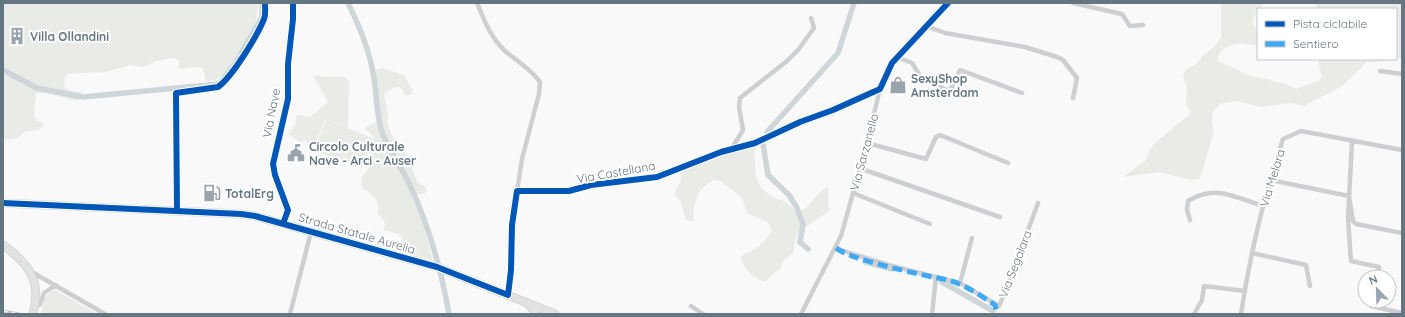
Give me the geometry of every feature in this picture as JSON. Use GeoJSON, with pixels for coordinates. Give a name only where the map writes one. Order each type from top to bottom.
{"type":"FeatureCollection","features":[{"type":"Feature","properties":{"kind":"main road","name":"Strada Statale Aurelia"},"geometry":{"type":"LineString","coordinates":[[3,204],[241,214],[283,224],[440,268],[553,313]]}},
{"type":"Feature","properties":{"kind":"main road"},"geometry":{"type":"LineString","coordinates":[[3,245],[23,261],[29,270],[36,290],[34,310]]}},
{"type":"Feature","properties":{"kind":"main road"},"geometry":{"type":"LineString","coordinates":[[528,303],[536,314]]}},
{"type":"Feature","properties":{"kind":"street","name":"Via Nave"},"geometry":{"type":"LineString","coordinates":[[283,224],[288,210],[275,175],[273,164],[288,99],[288,64],[293,19],[293,3]]}},
{"type":"Feature","properties":{"kind":"street"},"geometry":{"type":"LineString","coordinates":[[477,3],[491,35],[504,50],[535,74],[540,82],[539,94],[522,159],[517,191],[512,225],[511,270],[508,296]]}},
{"type":"Feature","properties":{"kind":"street","name":"Via Sarzanello"},"geometry":{"type":"LineString","coordinates":[[801,314],[836,248],[867,143],[880,89],[892,63],[948,3]]}},
{"type":"Feature","properties":{"kind":"street"},"geometry":{"type":"LineString","coordinates":[[1073,3],[1122,14],[1130,26],[1143,25]]}},
{"type":"Feature","properties":{"kind":"street"},"geometry":{"type":"LineString","coordinates":[[732,148],[743,130],[739,106],[740,98],[787,61],[798,50],[814,28],[811,18]]}},
{"type":"Feature","properties":{"kind":"street"},"geometry":{"type":"LineString","coordinates":[[926,26],[945,33],[1025,47],[1057,57],[1062,60],[1078,78],[1073,98]]}},
{"type":"Feature","properties":{"kind":"street"},"geometry":{"type":"LineString","coordinates":[[897,58],[912,63],[922,79],[947,90],[951,89],[960,70],[1022,93]]}},
{"type":"Feature","properties":{"kind":"street"},"geometry":{"type":"LineString","coordinates":[[1380,71],[1402,74]]}},
{"type":"Feature","properties":{"kind":"street","name":"Via Castellana"},"geometry":{"type":"LineString","coordinates":[[517,191],[569,192],[591,185],[657,177],[732,148],[755,143],[880,89]]}},
{"type":"Feature","properties":{"kind":"street"},"geometry":{"type":"LineString","coordinates":[[176,93],[177,211]]}},
{"type":"Feature","properties":{"kind":"street","name":"Via Melara"},"geometry":{"type":"LineString","coordinates":[[1241,314],[1252,253],[1263,206],[1283,139],[1301,131],[1352,142],[1402,150]]}},
{"type":"Feature","properties":{"kind":"street"},"geometry":{"type":"LineString","coordinates":[[867,143],[926,159],[936,137],[940,136],[1008,163]]}},
{"type":"Feature","properties":{"kind":"street"},"geometry":{"type":"LineString","coordinates":[[1352,142],[1348,218],[1351,261],[1380,267],[1379,269]]}},
{"type":"Feature","properties":{"kind":"street"},"geometry":{"type":"LineString","coordinates":[[859,168],[1000,217]]}},
{"type":"Feature","properties":{"kind":"street"},"geometry":{"type":"LineString","coordinates":[[1270,180],[1349,196]]}},
{"type":"Feature","properties":{"kind":"street"},"geometry":{"type":"LineString","coordinates":[[1190,220],[1187,210],[1188,201],[1200,194],[1215,191],[1263,206]]}},
{"type":"Feature","properties":{"kind":"street"},"geometry":{"type":"LineString","coordinates":[[853,193],[930,224]]}},
{"type":"Feature","properties":{"kind":"street"},"geometry":{"type":"LineString","coordinates":[[1349,196],[1353,221],[1356,224],[1402,233]]}},
{"type":"Feature","properties":{"kind":"street","name":"Via Segalara"},"geometry":{"type":"LineString","coordinates":[[836,248],[936,277],[960,282],[999,306],[1010,282],[1038,203]]}},
{"type":"Feature","properties":{"kind":"street"},"geometry":{"type":"LineString","coordinates":[[290,314],[311,232]]}},
{"type":"Feature","properties":{"kind":"street"},"geometry":{"type":"LineString","coordinates":[[960,282],[972,238]]}},
{"type":"Feature","properties":{"kind":"street"},"geometry":{"type":"LineString","coordinates":[[1252,253],[1306,265],[1310,286]]}},
{"type":"Feature","properties":{"kind":"street"},"geometry":{"type":"LineString","coordinates":[[29,270],[105,314]]}},
{"type":"Feature","properties":{"kind":"street"},"geometry":{"type":"LineString","coordinates":[[932,314],[936,277]]}},
{"type":"Feature","properties":{"kind":"street"},"geometry":{"type":"LineString","coordinates":[[34,310],[40,304],[44,293],[56,285]]}},
{"type":"Feature","properties":{"kind":"street"},"geometry":{"type":"LineString","coordinates":[[1194,314],[1202,300],[1204,286],[1245,291]]}},
{"type":"Feature","properties":{"kind":"street"},"geometry":{"type":"LineString","coordinates":[[691,306],[704,314]]}},
{"type":"Feature","properties":{"kind":"street"},"geometry":{"type":"LineString","coordinates":[[1384,309],[1402,313]]}},
{"type":"Feature","properties":{"kind":"shaded area"},"geometry":{"type":"Polygon","coordinates":[[[3,3],[258,3],[256,25],[228,70],[216,80],[206,81],[203,68],[179,68],[179,60],[173,58],[156,61],[144,67],[130,65],[106,72],[67,74],[65,76],[64,87],[71,91],[82,92],[82,96],[77,101],[49,94],[36,93],[34,115],[37,121],[44,123],[44,126],[38,130],[24,132],[17,138],[3,139],[3,3]]]}},
{"type":"Feature","properties":{"kind":"shaded area"},"geometry":{"type":"Polygon","coordinates":[[[1221,3],[1264,3],[1257,8],[1252,22],[1257,30],[1257,46],[1233,44],[1228,46],[1219,54],[1217,61],[1244,74],[1289,85],[1296,89],[1318,81],[1322,77],[1318,62],[1319,60],[1393,60],[1367,62],[1342,86],[1304,106],[1290,103],[1261,107],[1237,101],[1220,104],[1214,110],[1212,118],[1213,134],[1200,179],[1192,180],[1159,172],[1124,177],[1145,161],[1150,149],[1156,142],[1189,115],[1191,111],[1186,105],[1187,88],[1183,76],[1186,69],[1197,64],[1201,57],[1214,47],[1221,38],[1221,3]]]}},
{"type":"Feature","properties":{"kind":"shaded area"},"geometry":{"type":"Polygon","coordinates":[[[1315,3],[1402,3],[1401,58],[1397,59],[1397,8],[1318,8],[1315,3]]]}},
{"type":"Feature","properties":{"kind":"shaded area"},"geometry":{"type":"Polygon","coordinates":[[[382,68],[404,75],[413,91],[412,94],[406,96],[400,87],[393,88],[384,94],[388,115],[387,122],[392,136],[401,143],[418,183],[425,186],[427,190],[426,193],[412,195],[425,229],[433,261],[399,249],[402,238],[401,235],[384,230],[385,223],[378,214],[378,203],[376,199],[361,185],[362,177],[368,169],[367,162],[374,137],[366,130],[366,127],[381,120],[375,74],[376,70],[382,68]]]}},
{"type":"Feature","properties":{"kind":"shaded area"},"geometry":{"type":"Polygon","coordinates":[[[313,76],[345,77],[349,81],[348,128],[325,119],[314,147],[304,140],[301,143],[288,134],[295,125],[297,115],[310,117],[328,102],[313,76]]]}},
{"type":"Feature","properties":{"kind":"shaded area"},"geometry":{"type":"Polygon","coordinates":[[[326,120],[373,138],[362,168],[314,150],[326,120]]]}},
{"type":"Feature","properties":{"kind":"shaded area"},"geometry":{"type":"Polygon","coordinates":[[[754,147],[755,169],[758,182],[767,193],[786,202],[796,211],[798,212],[808,206],[827,187],[829,190],[828,202],[830,210],[798,233],[793,253],[783,261],[781,268],[766,281],[757,279],[749,273],[741,256],[755,249],[764,242],[772,229],[767,222],[747,213],[742,198],[721,181],[713,180],[700,190],[694,205],[693,221],[686,220],[680,200],[674,195],[681,180],[681,172],[684,169],[729,153],[754,147]]]}},
{"type":"Feature","properties":{"kind":"shaded area"},"geometry":{"type":"Polygon","coordinates":[[[54,290],[97,314],[41,313],[44,298],[54,290]]]}},
{"type":"Feature","properties":{"kind":"waterway"},"geometry":{"type":"LineString","coordinates":[[3,70],[37,88],[83,97],[219,84],[235,64],[262,17],[262,3]]}},
{"type":"Feature","properties":{"kind":"waterway"},"geometry":{"type":"LineString","coordinates":[[348,3],[360,30],[370,59],[374,78],[378,114],[383,135],[409,183],[423,215],[438,264],[449,314]]}},
{"type":"Feature","properties":{"kind":"waterway"},"geometry":{"type":"LineString","coordinates":[[767,132],[838,53],[854,3]]}},
{"type":"Feature","properties":{"kind":"waterway"},"geometry":{"type":"LineString","coordinates":[[763,144],[768,175],[789,195],[797,208],[803,225],[800,242],[808,249]]}},
{"type":"Feature","properties":{"kind":"waterway"},"geometry":{"type":"LineString","coordinates":[[865,262],[892,269]]}},
{"type":"Feature","properties":{"kind":"waterway"},"geometry":{"type":"LineString","coordinates":[[942,282],[993,311]]}},
{"type":"Feature","properties":{"kind":"railway"},"geometry":{"type":"LineString","coordinates":[[3,311],[19,314]]}},
{"type":"Feature","properties":{"kind":"marked path"},"geometry":{"type":"LineString","coordinates":[[836,248],[844,253],[871,262],[957,283],[970,289],[995,305],[997,314]]}},
{"type":"Feature","properties":{"kind":"cycle path"},"geometry":{"type":"LineString","coordinates":[[177,211],[176,93],[218,87],[224,82],[244,55],[261,26],[265,15],[265,3]]}},
{"type":"Feature","properties":{"kind":"cycle path"},"geometry":{"type":"LineString","coordinates":[[283,224],[288,210],[275,175],[273,164],[288,99],[288,64],[293,19],[293,3]]}},
{"type":"Feature","properties":{"kind":"cycle path"},"geometry":{"type":"LineString","coordinates":[[3,203],[241,214],[255,216],[437,267],[508,295],[511,270],[512,225],[517,191],[569,191],[591,185],[657,177],[721,152],[755,143],[800,122],[833,110],[880,89],[892,63],[948,3]]}},
{"type":"Feature","properties":{"kind":"place","name":"Villa Ollandini"},"geometry":{"type":"Point","coordinates":[17,36]}},
{"type":"Feature","properties":{"kind":"place","name":"SexyShop Amsterdam"},"geometry":{"type":"Point","coordinates":[898,85]}},
{"type":"Feature","properties":{"kind":"place","name":"Circolo Culturale Nave - Arci - Auser"},"geometry":{"type":"Point","coordinates":[296,153]}},
{"type":"Feature","properties":{"kind":"place","name":"TotalErg"},"geometry":{"type":"Point","coordinates":[212,193]}}]}
